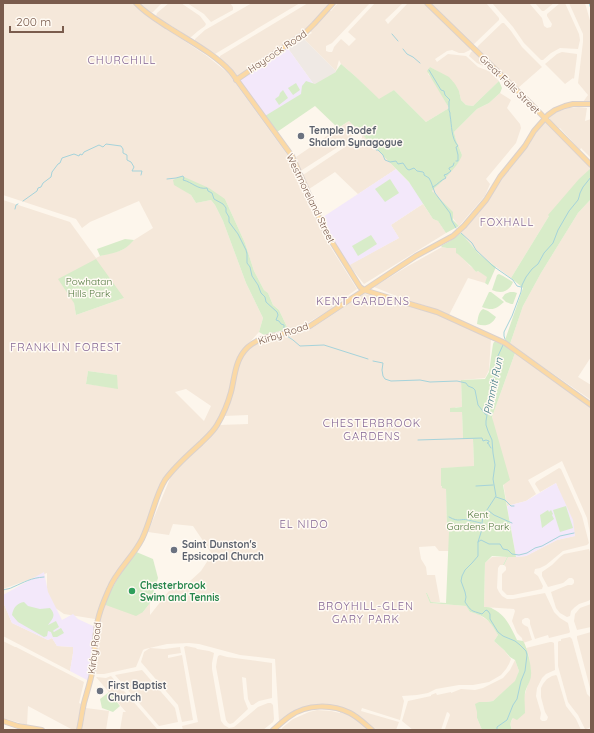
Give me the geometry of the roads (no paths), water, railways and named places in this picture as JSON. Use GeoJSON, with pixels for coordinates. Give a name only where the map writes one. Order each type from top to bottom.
{"type":"FeatureCollection","features":[{"type":"Feature","properties":{"kind":"main road","name":"Westmoreland Street"},"geometry":{"type":"LineString","coordinates":[[136,3],[153,18],[194,43],[228,69],[292,156],[328,236],[358,284],[364,290]]}},
{"type":"Feature","properties":{"kind":"main road","name":"Haycock Road"},"geometry":{"type":"LineString","coordinates":[[236,80],[306,32],[333,3]]}},
{"type":"Feature","properties":{"kind":"main road","name":"Great Falls Street"},"geometry":{"type":"LineString","coordinates":[[427,3],[591,165]]}},
{"type":"Feature","properties":{"kind":"main road","name":"Kirby Road"},"geometry":{"type":"LineString","coordinates":[[79,730],[93,669],[98,621],[107,593],[114,579],[142,538],[165,480],[177,466],[212,433],[217,425],[231,394],[236,369],[243,353],[248,347],[258,340],[310,326],[416,256],[457,233],[486,200],[500,177],[545,118],[562,106],[573,104],[591,104]]}},
{"type":"Feature","properties":{"kind":"main road"},"geometry":{"type":"LineString","coordinates":[[364,290],[437,312],[505,343],[591,405]]}},
{"type":"Feature","properties":{"kind":"main road"},"geometry":{"type":"LineString","coordinates":[[273,730],[289,716],[297,712],[325,706],[348,712],[372,730]]}},
{"type":"Feature","properties":{"kind":"main road"},"geometry":{"type":"LineString","coordinates":[[3,721],[18,726],[42,730]]}},
{"type":"Feature","properties":{"kind":"waterway"},"geometry":{"type":"LineString","coordinates":[[589,3],[591,9]]}},
{"type":"Feature","properties":{"kind":"waterway"},"geometry":{"type":"LineString","coordinates":[[392,34],[398,41]]}},
{"type":"Feature","properties":{"kind":"waterway"},"geometry":{"type":"LineString","coordinates":[[403,49],[407,54],[420,63]]}},
{"type":"Feature","properties":{"kind":"waterway"},"geometry":{"type":"LineString","coordinates":[[429,70],[441,90],[444,91],[445,95],[450,100],[449,110],[452,132],[458,146],[456,147],[458,161],[456,161]]}},
{"type":"Feature","properties":{"kind":"waterway"},"geometry":{"type":"LineString","coordinates":[[23,201],[37,191],[38,188],[51,177],[52,172],[60,163],[62,158],[74,154],[79,156],[80,154],[82,155],[84,152],[99,145],[103,147],[106,144],[121,146],[123,153],[127,155],[127,160],[131,162],[134,167],[132,171],[142,171],[141,175]]}},
{"type":"Feature","properties":{"kind":"waterway"},"geometry":{"type":"LineString","coordinates":[[374,146],[377,148],[376,150],[383,155],[385,160],[390,162],[396,161],[398,164],[403,163],[409,170],[414,168],[417,171],[423,172],[424,175],[429,178],[435,193],[450,213],[456,228]]}},
{"type":"Feature","properties":{"kind":"waterway"},"geometry":{"type":"LineString","coordinates":[[433,187],[446,178],[444,175],[451,171],[449,168],[453,166],[454,163]]}},
{"type":"Feature","properties":{"kind":"waterway"},"geometry":{"type":"LineString","coordinates":[[167,179],[183,176],[183,180],[198,187],[207,188],[208,191],[212,193],[214,199],[223,204],[226,208],[229,222],[238,234],[246,250],[247,263],[250,267],[252,276],[261,293],[265,297],[266,302],[277,312],[278,315],[276,320],[284,325],[284,329]]}},
{"type":"Feature","properties":{"kind":"waterway","name":"Pimmit Run"},"geometry":{"type":"LineString","coordinates":[[505,339],[504,332],[512,316],[526,277],[538,264],[544,253],[553,243],[558,230],[569,211],[578,200],[583,187],[591,177]]}},
{"type":"Feature","properties":{"kind":"waterway"},"geometry":{"type":"LineString","coordinates":[[15,209],[16,205],[18,204]]}},
{"type":"Feature","properties":{"kind":"waterway"},"geometry":{"type":"LineString","coordinates":[[461,233],[493,266],[513,280],[517,286],[521,287]]}},
{"type":"Feature","properties":{"kind":"waterway"},"geometry":{"type":"LineString","coordinates":[[287,336],[300,346],[324,345],[368,359]]}},
{"type":"Feature","properties":{"kind":"waterway","name":"Pimmit Run"},"geometry":{"type":"LineString","coordinates":[[497,730],[497,727],[507,720],[517,699],[525,671],[527,655],[526,651],[515,641],[498,632],[490,619],[490,614],[488,611],[486,610],[482,614],[470,609],[465,602],[466,597],[461,581],[465,570],[478,556],[478,542],[483,526],[483,516],[496,496],[493,479],[495,465],[492,440],[486,425],[486,408],[494,388],[493,380],[496,374],[497,358],[503,345]]}},
{"type":"Feature","properties":{"kind":"waterway"},"geometry":{"type":"LineString","coordinates":[[373,361],[383,363],[383,376],[385,379],[391,381],[420,380],[430,382],[457,381],[466,383],[475,390],[478,405],[486,415]]}},
{"type":"Feature","properties":{"kind":"waterway"},"geometry":{"type":"LineString","coordinates":[[418,440],[482,438],[483,441],[489,441],[487,443],[491,448]]}},
{"type":"Feature","properties":{"kind":"waterway"},"geometry":{"type":"LineString","coordinates":[[476,486],[493,485]]}},
{"type":"Feature","properties":{"kind":"waterway"},"geometry":{"type":"LineString","coordinates":[[496,497],[505,500],[511,506],[514,506]]}},
{"type":"Feature","properties":{"kind":"waterway"},"geometry":{"type":"LineString","coordinates":[[489,511],[494,515],[512,523]]}},
{"type":"Feature","properties":{"kind":"waterway"},"geometry":{"type":"LineString","coordinates":[[449,517],[455,520],[481,523]]}},
{"type":"Feature","properties":{"kind":"waterway"},"geometry":{"type":"LineString","coordinates":[[478,542],[481,540],[489,544],[500,544],[503,549],[508,550],[512,554],[519,555],[527,553],[560,536],[574,533]]}},
{"type":"Feature","properties":{"kind":"waterway"},"geometry":{"type":"LineString","coordinates":[[3,590],[31,579],[44,577]]}},
{"type":"Feature","properties":{"kind":"place","name":"Temple Rodef Shalom Synagogue"},"geometry":{"type":"Point","coordinates":[301,136]}},
{"type":"Feature","properties":{"kind":"place","name":"Saint Dunston's Epsicopal Church"},"geometry":{"type":"Point","coordinates":[174,550]}},
{"type":"Feature","properties":{"kind":"place","name":"Chesterbrook Swim and Tennis"},"geometry":{"type":"Point","coordinates":[132,591]}},
{"type":"Feature","properties":{"kind":"place","name":"First Baptist Church"},"geometry":{"type":"Point","coordinates":[100,691]}},
{"type":"Feature","properties":{"kind":"district","name":"CHURCHILL"},"geometry":{"type":"Point","coordinates":[122,60]}},
{"type":"Feature","properties":{"kind":"district","name":"FOXHALL"},"geometry":{"type":"Point","coordinates":[507,222]}},
{"type":"Feature","properties":{"kind":"district","name":"KENT GARDENS"},"geometry":{"type":"Point","coordinates":[363,301]}},
{"type":"Feature","properties":{"kind":"district","name":"FRANKLIN FOREST"},"geometry":{"type":"Point","coordinates":[66,347]}},
{"type":"Feature","properties":{"kind":"district","name":"CHESTERBROOK GARDENS"},"geometry":{"type":"Point","coordinates":[372,429]}},
{"type":"Feature","properties":{"kind":"district","name":"EL NIDO"},"geometry":{"type":"Point","coordinates":[304,524]}},
{"type":"Feature","properties":{"kind":"district","name":"BROYHILL-GLEN GARY PARK"},"geometry":{"type":"Point","coordinates":[366,612]}},
{"type":"Feature","properties":{"kind":"park label","name":"Powhatan Hills Park"},"geometry":{"type":"Point","coordinates":[89,286]}},
{"type":"Feature","properties":{"kind":"park label","name":"Kent Gardens Park"},"geometry":{"type":"Point","coordinates":[478,520]}}]}
